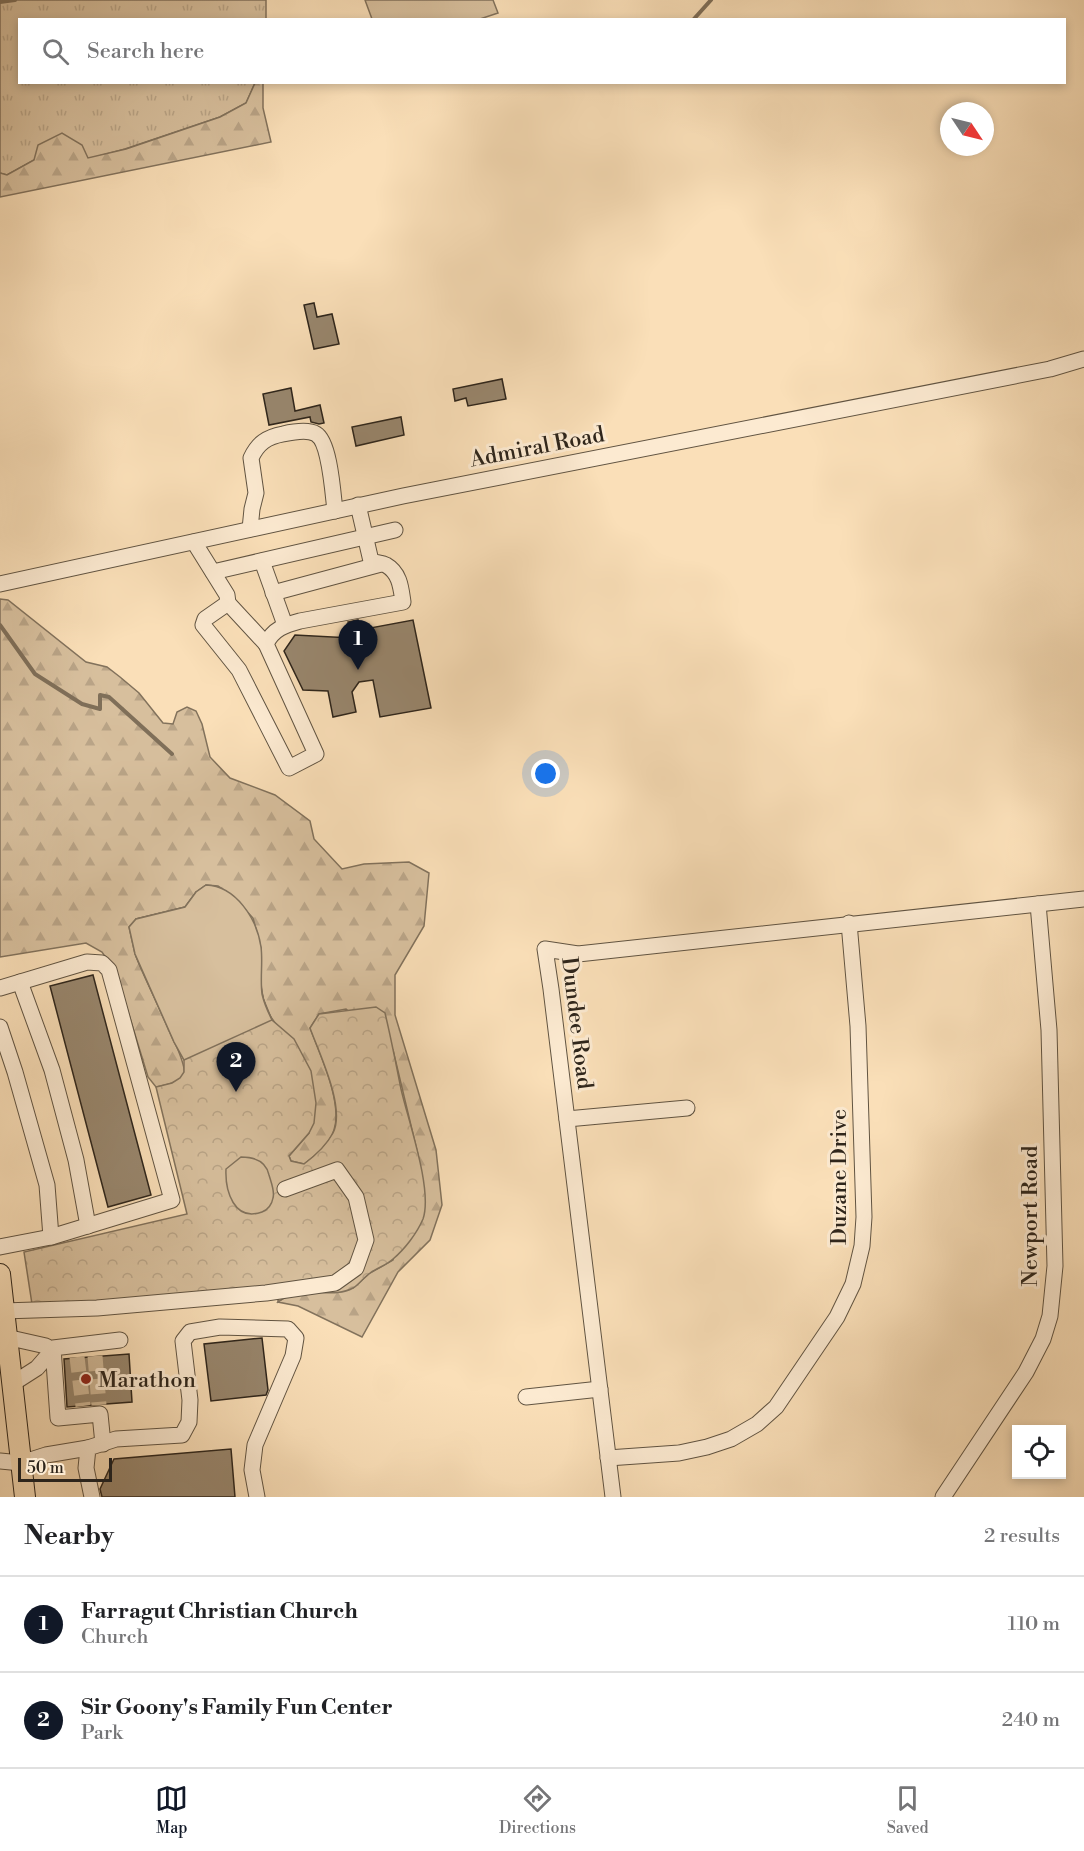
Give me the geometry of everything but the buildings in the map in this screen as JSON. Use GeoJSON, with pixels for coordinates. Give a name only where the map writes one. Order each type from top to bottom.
{"type":"FeatureCollection","features":[{"type":"Feature","properties":{"kind":"main road"},"geometry":{"type":"LineString","coordinates":[[0,1274],[4,1337],[12,1384],[25,1497]]}},
{"type":"Feature","properties":{"kind":"street","name":"Admiral Road"},"geometry":{"type":"LineString","coordinates":[[0,584],[358,506],[1038,371],[1084,359]]}},
{"type":"Feature","properties":{"kind":"street"},"geometry":{"type":"LineString","coordinates":[[250,529],[256,493],[251,458],[263,441],[285,434],[307,432],[319,436],[324,445],[330,469],[335,511]]}},
{"type":"Feature","properties":{"kind":"street"},"geometry":{"type":"LineString","coordinates":[[266,644],[270,634],[285,625],[403,602],[400,581],[394,572],[386,565],[372,561],[358,506]]}},
{"type":"Feature","properties":{"kind":"street"},"geometry":{"type":"LineString","coordinates":[[213,572],[395,530]]}},
{"type":"Feature","properties":{"kind":"street"},"geometry":{"type":"LineString","coordinates":[[194,542],[226,595],[228,603],[266,644],[316,754],[289,768],[239,670],[203,625],[204,619],[228,603]]}},
{"type":"Feature","properties":{"kind":"street"},"geometry":{"type":"LineString","coordinates":[[262,561],[285,625]]}},
{"type":"Feature","properties":{"kind":"street"},"geometry":{"type":"LineString","coordinates":[[273,593],[381,564]]}},
{"type":"Feature","properties":{"kind":"street","name":"Dundee Road"},"geometry":{"type":"LineString","coordinates":[[613,1497],[545,949],[578,954],[1084,899]]}},
{"type":"Feature","properties":{"kind":"street","name":"Newport Road"},"geometry":{"type":"LineString","coordinates":[[943,1497],[1026,1371],[1043,1339],[1050,1316],[1055,1266],[1049,1042],[1038,904]]}},
{"type":"Feature","properties":{"kind":"street","name":"Duzane Drive"},"geometry":{"type":"LineString","coordinates":[[608,1458],[679,1453],[707,1447],[731,1439],[757,1424],[776,1407],[837,1317],[853,1284],[862,1246],[864,1217],[858,1026],[849,923]]}},
{"type":"Feature","properties":{"kind":"street"},"geometry":{"type":"LineString","coordinates":[[0,987],[87,962],[102,963],[109,970],[172,1200],[51,1237],[0,1247]]}},
{"type":"Feature","properties":{"kind":"street"},"geometry":{"type":"LineString","coordinates":[[20,982],[52,1070],[76,1160],[88,1226]]}},
{"type":"Feature","properties":{"kind":"street"},"geometry":{"type":"LineString","coordinates":[[0,1028],[47,1185],[51,1237]]}},
{"type":"Feature","properties":{"kind":"street"},"geometry":{"type":"LineString","coordinates":[[567,1119],[687,1108]]}},
{"type":"Feature","properties":{"kind":"street"},"geometry":{"type":"LineString","coordinates":[[3,1311],[97,1308],[266,1293],[335,1283],[357,1268],[366,1240],[357,1197],[337,1170],[285,1189]]}},
{"type":"Feature","properties":{"kind":"street"},"geometry":{"type":"LineString","coordinates":[[0,1461],[21,1463],[116,1439],[183,1434],[189,1422],[190,1400],[183,1341],[190,1332],[219,1327],[288,1329],[296,1338],[293,1356],[255,1445],[252,1470],[257,1497]]}},
{"type":"Feature","properties":{"kind":"street"},"geometry":{"type":"LineString","coordinates":[[4,1337],[46,1346],[51,1353],[58,1418],[83,1411],[99,1410],[95,1446],[86,1468],[92,1497]]}},
{"type":"Feature","properties":{"kind":"street"},"geometry":{"type":"LineString","coordinates":[[12,1384],[37,1368],[51,1353],[52,1348],[76,1351],[94,1350],[120,1340]]}},
{"type":"Feature","properties":{"kind":"street"},"geometry":{"type":"LineString","coordinates":[[526,1397],[600,1389]]}},
{"type":"Feature","properties":{"kind":"green space"},"geometry":{"type":"Polygon","coordinates":[[[0,0],[266,0],[266,18],[18,18],[18,84],[255,84],[246,103],[220,117],[88,159],[34,160],[7,175],[0,173],[0,0]]]}},
{"type":"Feature","properties":{"kind":"green space"},"geometry":{"type":"Polygon","coordinates":[[[365,0],[493,0],[498,13],[483,18],[372,18],[365,0]]]}},
{"type":"Feature","properties":{"kind":"green space"},"geometry":{"type":"Polygon","coordinates":[[[255,84],[263,84],[263,108],[271,142],[0,197],[0,173],[7,175],[34,160],[38,145],[62,133],[82,145],[88,158],[126,149],[220,117],[246,103],[255,84]]]}},
{"type":"Feature","properties":{"kind":"green space"},"geometry":{"type":"Polygon","coordinates":[[[0,599],[8,600],[86,662],[107,667],[139,693],[163,723],[173,724],[177,712],[187,707],[196,711],[202,724],[210,757],[230,778],[275,795],[310,821],[314,839],[342,869],[364,864],[409,862],[429,873],[424,926],[395,975],[395,1015],[436,1150],[442,1205],[430,1240],[398,1272],[362,1337],[298,1306],[278,1302],[287,1296],[353,1288],[370,1273],[393,1260],[419,1159],[393,1050],[346,1009],[319,1014],[310,1028],[333,1093],[336,1119],[334,1130],[325,1145],[304,1164],[291,1161],[289,1156],[309,1133],[279,1027],[267,1010],[264,1000],[261,980],[261,948],[196,892],[186,907],[136,919],[136,956],[183,1065],[184,1073],[180,1079],[172,1083],[156,1087],[148,1077],[116,972],[102,952],[86,943],[0,957],[0,599]]]}},
{"type":"Feature","properties":{"kind":"green space"},"geometry":{"type":"Polygon","coordinates":[[[206,885],[218,886],[233,896],[253,918],[261,948],[260,981],[263,998],[272,1020],[294,1039],[311,1071],[316,1103],[314,1123],[309,1133],[289,1156],[291,1161],[304,1164],[313,1157],[330,1138],[336,1122],[334,1095],[330,1080],[310,1028],[319,1014],[376,1007],[385,1013],[422,1173],[425,1191],[423,1219],[406,1246],[388,1263],[370,1273],[355,1287],[336,1293],[298,1293],[278,1302],[278,1293],[32,1304],[24,1252],[187,1214],[156,1087],[172,1083],[180,1078],[184,1072],[184,1060],[135,954],[129,927],[136,919],[185,907],[196,892],[206,885]]]}},
{"type":"Feature","properties":{"kind":"green space"},"geometry":{"type":"Polygon","coordinates":[[[206,885],[227,891],[250,915],[259,936],[262,958],[262,994],[272,1020],[184,1060],[135,954],[129,927],[136,919],[185,907],[196,892],[206,885]]]}},
{"type":"Feature","properties":{"kind":"green space"},"geometry":{"type":"Polygon","coordinates":[[[241,1157],[259,1161],[267,1170],[273,1195],[272,1202],[262,1212],[244,1213],[238,1209],[230,1195],[226,1169],[241,1157]]]}},
{"type":"Feature","properties":{"kind":"waterway"},"geometry":{"type":"LineString","coordinates":[[0,2],[15,0]]}},
{"type":"Feature","properties":{"kind":"waterway"},"geometry":{"type":"LineString","coordinates":[[695,18],[711,0]]}},
{"type":"Feature","properties":{"kind":"waterway"},"geometry":{"type":"LineString","coordinates":[[0,625],[35,674],[82,704],[100,709],[100,695],[109,697],[172,754]]}},
{"type":"Feature","properties":{"kind":"tunnel"},"geometry":{"type":"LineString","coordinates":[[95,1356],[99,1405]]}},
{"type":"Feature","properties":{"kind":"tunnel"},"geometry":{"type":"LineString","coordinates":[[77,1357],[83,1406]]}},
{"type":"Feature","properties":{"kind":"place","name":"Farragut Christian Church"},"geometry":{"type":"Point","coordinates":[358,670]}},
{"type":"Feature","properties":{"kind":"place","name":"Sir Goony's Family Fun Center"},"geometry":{"type":"Point","coordinates":[236,1092]}},
{"type":"Feature","properties":{"kind":"place","name":"Marathon"},"geometry":{"type":"Point","coordinates":[86,1379]}}]}
